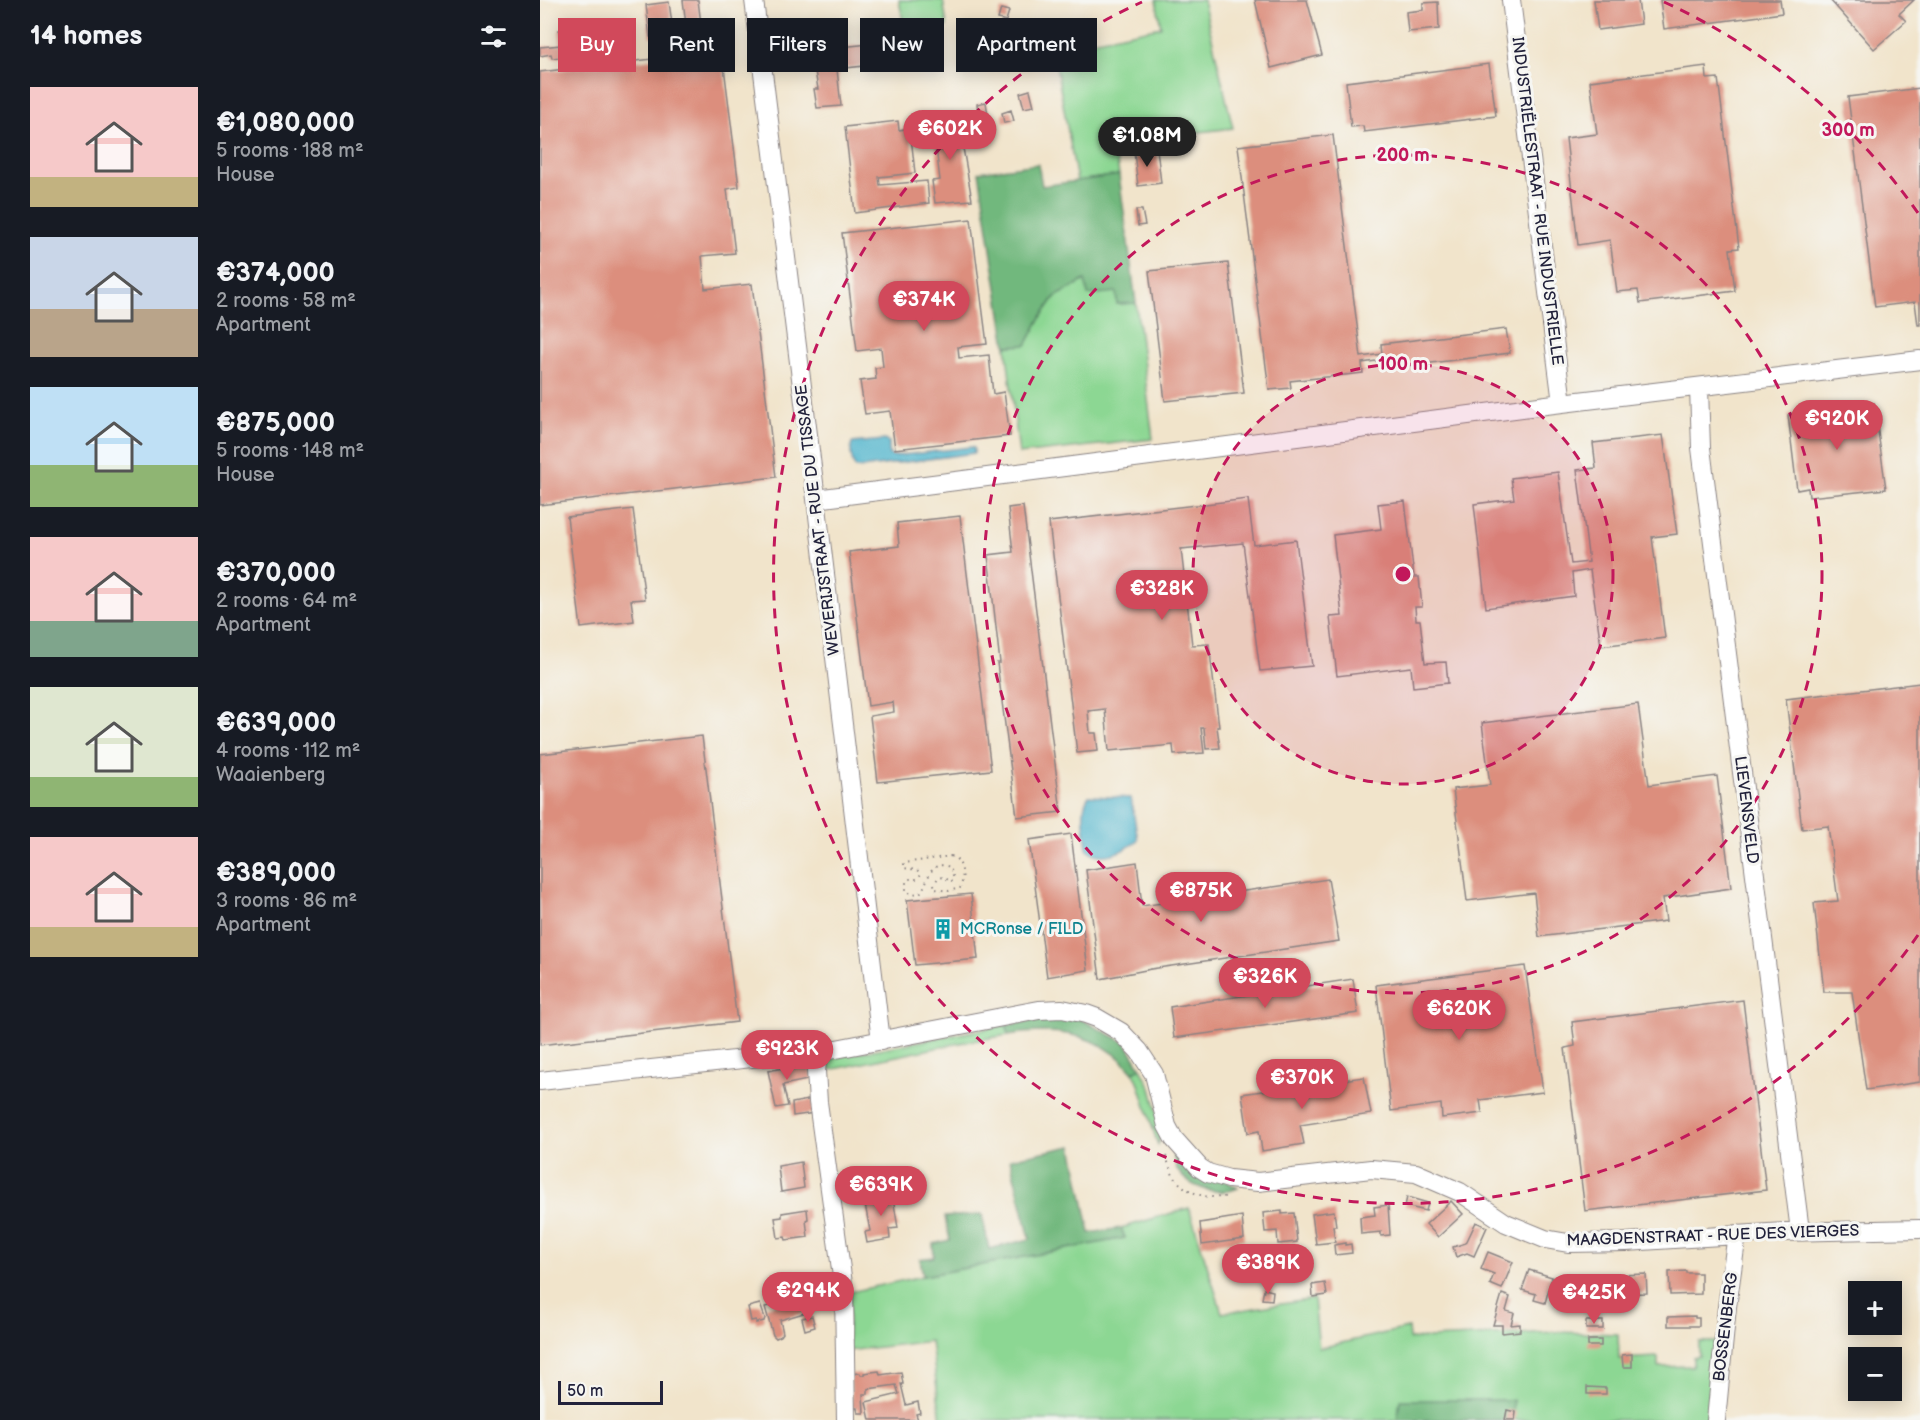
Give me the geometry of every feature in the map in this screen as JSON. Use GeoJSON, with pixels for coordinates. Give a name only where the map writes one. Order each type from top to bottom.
{"type":"FeatureCollection","features":[{"type":"Feature","properties":{"kind":"street","name":"WEVERIJSTRAAT - RUE DU TISSAGE"},"geometry":{"type":"LineString","coordinates":[[754,0],[881,1041]]}},
{"type":"Feature","properties":{"kind":"street","name":"INDUSTRIËLESTRAAT - RUE INDUSTRIELLE"},"geometry":{"type":"LineString","coordinates":[[1511,0],[1562,403]]}},
{"type":"Feature","properties":{"kind":"street"},"geometry":{"type":"LineString","coordinates":[[816,498],[1920,360]]}},
{"type":"Feature","properties":{"kind":"street","name":"LIEVENSVELD"},"geometry":{"type":"LineString","coordinates":[[1699,388],[1702,459],[1800,1232]]}},
{"type":"Feature","properties":{"kind":"street","name":"MAAGDENSTRAAT - RUE DES VIERGES"},"geometry":{"type":"LineString","coordinates":[[540,1081],[818,1052],[1039,1010],[1062,1009],[1097,1018],[1121,1032],[1139,1051],[1154,1074],[1170,1132],[1186,1155],[1208,1173],[1229,1179],[1258,1182],[1358,1170],[1416,1173],[1430,1177],[1460,1192],[1506,1223],[1534,1235],[1562,1242],[1618,1242],[1737,1234],[1920,1229]]}},
{"type":"Feature","properties":{"kind":"street"},"geometry":{"type":"LineString","coordinates":[[818,1052],[816,1071],[818,1102],[844,1291],[846,1420]]}},
{"type":"Feature","properties":{"kind":"street","name":"BOSSENBERG"},"geometry":{"type":"LineString","coordinates":[[1716,1420],[1727,1306],[1737,1234]]}},
{"type":"Feature","properties":{"kind":"path"},"geometry":{"type":"LineString","coordinates":[[951,856],[960,862],[962,884],[957,890],[935,889],[934,884],[938,878],[951,882],[954,879],[950,867],[941,865],[933,869],[920,893],[908,893],[905,889],[906,882],[910,879],[917,879],[921,874],[917,870],[904,868],[904,862],[951,856]]}},
{"type":"Feature","properties":{"kind":"green space"},"geometry":{"type":"Polygon","coordinates":[[[899,0],[943,0],[947,26],[944,26],[944,18],[902,18],[899,0]]]}},
{"type":"Feature","properties":{"kind":"green space"},"geometry":{"type":"Polygon","coordinates":[[[1156,0],[1203,0],[1233,128],[1114,142],[1119,175],[1077,181],[1057,72],[1097,72],[1097,40],[1161,27],[1156,0]]]}},
{"type":"Feature","properties":{"kind":"green space"},"geometry":{"type":"Polygon","coordinates":[[[1038,164],[1042,186],[1119,175],[1136,303],[1117,304],[1116,292],[1088,295],[1085,280],[1055,297],[1026,345],[1006,346],[979,172],[1038,164]]]}},
{"type":"Feature","properties":{"kind":"green space"},"geometry":{"type":"Polygon","coordinates":[[[1085,280],[1117,292],[1117,304],[1136,303],[1153,439],[1019,454],[1006,346],[1026,345],[1055,297],[1085,280]]]}},
{"type":"Feature","properties":{"kind":"green space"},"geometry":{"type":"Polygon","coordinates":[[[1067,1017],[1080,1019],[1126,1043],[1141,1068],[1133,1072],[1107,1048],[1076,1036],[1043,1032],[1008,1035],[1007,1025],[1067,1017]]]}},
{"type":"Feature","properties":{"kind":"green space"},"geometry":{"type":"Polygon","coordinates":[[[1007,1025],[1008,1035],[825,1071],[836,1057],[1007,1025]]]}},
{"type":"Feature","properties":{"kind":"green space"},"geometry":{"type":"Polygon","coordinates":[[[1141,1068],[1151,1088],[1162,1130],[1158,1145],[1138,1081],[1133,1072],[1141,1068]]]}},
{"type":"Feature","properties":{"kind":"green space"},"geometry":{"type":"Polygon","coordinates":[[[1072,1146],[1090,1233],[1121,1228],[1125,1238],[923,1276],[920,1259],[934,1257],[933,1244],[950,1240],[945,1217],[982,1214],[989,1249],[1030,1239],[1010,1159],[1072,1146]]]}},
{"type":"Feature","properties":{"kind":"green space"},"geometry":{"type":"Polygon","coordinates":[[[1173,1150],[1238,1188],[1213,1191],[1188,1182],[1177,1169],[1173,1150]]]}},
{"type":"Feature","properties":{"kind":"green space"},"geometry":{"type":"Polygon","coordinates":[[[1189,1208],[1222,1313],[1314,1299],[1319,1348],[1408,1328],[1409,1339],[1557,1332],[1618,1334],[1619,1359],[1658,1357],[1658,1367],[1693,1366],[1693,1357],[1699,1356],[1699,1342],[1721,1342],[1714,1420],[941,1420],[931,1341],[847,1351],[850,1292],[1125,1238],[1121,1228],[1189,1208]]]}},
{"type":"Feature","properties":{"kind":"green space"},"geometry":{"type":"Polygon","coordinates":[[[1400,1400],[1513,1400],[1513,1420],[1397,1420],[1400,1400]]]}},
{"type":"Feature","properties":{"kind":"water"},"geometry":{"type":"Polygon","coordinates":[[[884,440],[889,442],[889,455],[894,456],[971,447],[974,448],[974,453],[856,468],[851,456],[852,443],[884,440]]]}},
{"type":"Feature","properties":{"kind":"water"},"geometry":{"type":"Polygon","coordinates":[[[1089,796],[1131,798],[1138,840],[1113,854],[1099,855],[1087,849],[1084,808],[1089,796]]]}},
{"type":"Feature","properties":{"kind":"building"},"geometry":{"type":"Polygon","coordinates":[[[683,0],[698,0],[700,18],[685,18],[683,0]]]}},
{"type":"Feature","properties":{"kind":"building"},"geometry":{"type":"Polygon","coordinates":[[[1255,0],[1307,0],[1322,55],[1271,68],[1255,0]]]}},
{"type":"Feature","properties":{"kind":"building"},"geometry":{"type":"Polygon","coordinates":[[[1594,0],[1638,0],[1641,24],[1598,30],[1594,0]]]}},
{"type":"Feature","properties":{"kind":"building"},"geometry":{"type":"Polygon","coordinates":[[[1660,0],[1780,0],[1782,13],[1664,29],[1660,0]]]}},
{"type":"Feature","properties":{"kind":"building"},"geometry":{"type":"Polygon","coordinates":[[[1830,0],[1914,0],[1899,14],[1906,21],[1874,49],[1830,0]]]}},
{"type":"Feature","properties":{"kind":"building"},"geometry":{"type":"Polygon","coordinates":[[[669,2],[671,18],[648,18],[648,21],[646,5],[669,2]]]}},
{"type":"Feature","properties":{"kind":"building"},"geometry":{"type":"Polygon","coordinates":[[[1438,2],[1439,29],[1408,32],[1406,12],[1423,10],[1423,3],[1438,2]]]}},
{"type":"Feature","properties":{"kind":"building"},"geometry":{"type":"Polygon","coordinates":[[[1001,9],[1009,11],[1007,18],[998,18],[1001,9]]]}},
{"type":"Feature","properties":{"kind":"building"},"geometry":{"type":"Polygon","coordinates":[[[558,45],[558,57],[552,58],[551,54],[540,56],[540,47],[558,45]]]}},
{"type":"Feature","properties":{"kind":"building"},"geometry":{"type":"Polygon","coordinates":[[[860,45],[860,66],[848,68],[848,46],[860,45]]]}},
{"type":"Feature","properties":{"kind":"building"},"geometry":{"type":"Polygon","coordinates":[[[648,60],[648,72],[725,72],[739,187],[727,189],[735,253],[702,256],[705,289],[752,284],[776,477],[540,505],[540,72],[558,70],[558,72],[636,72],[636,61],[648,60]]]}},
{"type":"Feature","properties":{"kind":"building"},"geometry":{"type":"Polygon","coordinates":[[[1489,64],[1496,116],[1364,132],[1363,126],[1351,127],[1346,82],[1489,64]]]}},
{"type":"Feature","properties":{"kind":"building"},"geometry":{"type":"Polygon","coordinates":[[[1706,66],[1707,79],[1718,78],[1739,248],[1730,249],[1735,291],[1640,303],[1638,290],[1617,292],[1610,240],[1578,245],[1566,138],[1597,134],[1590,81],[1706,66]]]}},
{"type":"Feature","properties":{"kind":"building"},"geometry":{"type":"Polygon","coordinates":[[[815,72],[837,72],[841,106],[817,108],[814,89],[818,89],[815,72]]]}},
{"type":"Feature","properties":{"kind":"building"},"geometry":{"type":"Polygon","coordinates":[[[1920,88],[1920,325],[1918,325],[1915,302],[1875,307],[1848,97],[1920,88]]]}},
{"type":"Feature","properties":{"kind":"building"},"geometry":{"type":"Polygon","coordinates":[[[1030,90],[1034,106],[1024,108],[1020,93],[1030,90]]]}},
{"type":"Feature","properties":{"kind":"building"},"geometry":{"type":"Polygon","coordinates":[[[986,102],[988,115],[979,117],[977,104],[986,102]]]}},
{"type":"Feature","properties":{"kind":"building"},"geometry":{"type":"Polygon","coordinates":[[[1011,110],[1014,121],[1004,123],[1002,113],[1011,110]]]}},
{"type":"Feature","properties":{"kind":"building"},"geometry":{"type":"Polygon","coordinates":[[[957,113],[972,200],[935,203],[932,181],[940,180],[932,115],[957,113]]]}},
{"type":"Feature","properties":{"kind":"building"},"geometry":{"type":"Polygon","coordinates":[[[898,121],[899,130],[910,128],[915,173],[879,177],[880,185],[927,181],[929,203],[855,213],[845,127],[898,121]]]}},
{"type":"Feature","properties":{"kind":"building"},"geometry":{"type":"Polygon","coordinates":[[[1333,135],[1361,357],[1382,354],[1381,344],[1506,329],[1510,353],[1384,369],[1383,360],[1362,363],[1363,373],[1290,381],[1291,388],[1269,390],[1238,146],[1333,135]]]}},
{"type":"Feature","properties":{"kind":"building"},"geometry":{"type":"Polygon","coordinates":[[[1157,149],[1161,183],[1138,186],[1134,152],[1157,149]]]}},
{"type":"Feature","properties":{"kind":"building"},"geometry":{"type":"Polygon","coordinates":[[[1136,210],[1142,210],[1145,225],[1138,226],[1136,210]]]}},
{"type":"Feature","properties":{"kind":"building"},"geometry":{"type":"Polygon","coordinates":[[[971,219],[987,344],[958,347],[959,358],[989,355],[993,394],[1004,392],[1010,436],[895,449],[890,411],[865,414],[860,381],[876,379],[875,368],[883,367],[881,348],[857,351],[842,233],[971,219]]]}},
{"type":"Feature","properties":{"kind":"building"},"geometry":{"type":"Polygon","coordinates":[[[1228,263],[1244,393],[1165,401],[1149,271],[1228,263]]]}},
{"type":"Feature","properties":{"kind":"building"},"geometry":{"type":"Polygon","coordinates":[[[1874,403],[1886,489],[1809,497],[1808,488],[1797,490],[1788,415],[1874,403]]]}},
{"type":"Feature","properties":{"kind":"building"},"geometry":{"type":"Polygon","coordinates":[[[1663,435],[1677,534],[1652,537],[1665,638],[1601,646],[1590,570],[1572,573],[1574,596],[1486,608],[1474,504],[1514,499],[1511,478],[1558,472],[1571,564],[1589,562],[1577,470],[1596,468],[1593,443],[1663,435]]]}},
{"type":"Feature","properties":{"kind":"building"},"geometry":{"type":"Polygon","coordinates":[[[1248,499],[1254,545],[1296,540],[1312,666],[1260,671],[1243,543],[1181,549],[1192,645],[1209,644],[1220,748],[1206,749],[1204,728],[1201,728],[1204,753],[1174,755],[1173,745],[1109,751],[1105,709],[1088,711],[1090,733],[1096,733],[1098,751],[1077,753],[1049,522],[1248,499]]]}},
{"type":"Feature","properties":{"kind":"building"},"geometry":{"type":"Polygon","coordinates":[[[1405,501],[1414,577],[1419,577],[1422,607],[1415,607],[1416,620],[1420,620],[1425,663],[1446,662],[1448,683],[1413,687],[1411,667],[1337,676],[1330,617],[1342,616],[1333,535],[1381,529],[1378,504],[1405,501]]]}},
{"type":"Feature","properties":{"kind":"building"},"geometry":{"type":"Polygon","coordinates":[[[1023,506],[1061,812],[1017,817],[997,663],[1000,663],[988,555],[1013,552],[1008,508],[1023,506]]]}},
{"type":"Feature","properties":{"kind":"building"},"geometry":{"type":"Polygon","coordinates":[[[633,509],[645,599],[631,600],[634,621],[581,628],[567,517],[633,509]]]}},
{"type":"Feature","properties":{"kind":"building"},"geometry":{"type":"Polygon","coordinates":[[[960,516],[991,770],[878,782],[870,716],[894,712],[893,702],[868,706],[849,552],[899,546],[897,523],[960,516]]]}},
{"type":"Feature","properties":{"kind":"building"},"geometry":{"type":"Polygon","coordinates":[[[1920,683],[1920,1082],[1866,1090],[1852,992],[1824,992],[1814,903],[1838,901],[1828,826],[1802,829],[1786,699],[1920,683]]]}},
{"type":"Feature","properties":{"kind":"building"},"geometry":{"type":"Polygon","coordinates":[[[1638,704],[1649,785],[1717,776],[1731,888],[1663,898],[1666,921],[1539,937],[1534,893],[1467,901],[1453,789],[1490,785],[1482,723],[1638,704]]]}},
{"type":"Feature","properties":{"kind":"building"},"geometry":{"type":"Polygon","coordinates":[[[702,736],[737,1022],[540,1045],[540,754],[702,736]]]}},
{"type":"Feature","properties":{"kind":"building"},"geometry":{"type":"Polygon","coordinates":[[[1071,834],[1088,970],[1047,977],[1029,840],[1071,834]]]}},
{"type":"Feature","properties":{"kind":"building"},"geometry":{"type":"Polygon","coordinates":[[[1137,862],[1142,906],[1328,879],[1339,941],[1151,969],[1100,979],[1086,870],[1137,862]]]}},
{"type":"Feature","properties":{"kind":"building","name":"MCRonse / FILD"},"geometry":{"type":"Polygon","coordinates":[[[971,894],[978,959],[915,965],[907,900],[971,894]]]}},
{"type":"Feature","properties":{"kind":"building"},"geometry":{"type":"Polygon","coordinates":[[[1525,966],[1543,1092],[1480,1100],[1482,1113],[1442,1118],[1441,1104],[1391,1111],[1376,985],[1525,966]]]}},
{"type":"Feature","properties":{"kind":"building"},"geometry":{"type":"Polygon","coordinates":[[[1353,979],[1358,1013],[1174,1038],[1170,1007],[1353,979]]]}},
{"type":"Feature","properties":{"kind":"building"},"geometry":{"type":"Polygon","coordinates":[[[1743,1000],[1766,1190],[1585,1211],[1565,1048],[1575,1046],[1572,1022],[1743,1000]]]}},
{"type":"Feature","properties":{"kind":"building"},"geometry":{"type":"Polygon","coordinates":[[[809,1063],[812,1079],[783,1085],[788,1106],[776,1108],[768,1071],[809,1063]]]}},
{"type":"Feature","properties":{"kind":"building"},"geometry":{"type":"Polygon","coordinates":[[[1364,1077],[1371,1114],[1300,1125],[1304,1144],[1262,1151],[1259,1131],[1248,1133],[1242,1094],[1364,1077]]]}},
{"type":"Feature","properties":{"kind":"building"},"geometry":{"type":"Polygon","coordinates":[[[813,1099],[815,1113],[793,1116],[792,1103],[813,1099]]]}},
{"type":"Feature","properties":{"kind":"building"},"geometry":{"type":"Polygon","coordinates":[[[801,1162],[804,1188],[781,1192],[778,1166],[801,1162]]]}},
{"type":"Feature","properties":{"kind":"building"},"geometry":{"type":"Polygon","coordinates":[[[892,1192],[898,1228],[889,1229],[890,1239],[867,1243],[865,1232],[870,1231],[865,1204],[868,1203],[867,1196],[892,1192]]]}},
{"type":"Feature","properties":{"kind":"building"},"geometry":{"type":"Polygon","coordinates":[[[1407,1197],[1428,1203],[1426,1211],[1405,1206],[1407,1197]]]}},
{"type":"Feature","properties":{"kind":"building"},"geometry":{"type":"Polygon","coordinates":[[[1451,1201],[1463,1214],[1438,1237],[1426,1224],[1451,1201]]]}},
{"type":"Feature","properties":{"kind":"building"},"geometry":{"type":"Polygon","coordinates":[[[1388,1205],[1390,1235],[1381,1236],[1381,1232],[1361,1234],[1360,1217],[1375,1215],[1374,1207],[1388,1205]]]}},
{"type":"Feature","properties":{"kind":"building"},"geometry":{"type":"Polygon","coordinates":[[[807,1209],[808,1237],[786,1240],[785,1237],[778,1238],[775,1218],[782,1217],[782,1213],[807,1209]]]}},
{"type":"Feature","properties":{"kind":"building"},"geometry":{"type":"Polygon","coordinates":[[[1282,1211],[1282,1214],[1294,1213],[1297,1242],[1278,1244],[1277,1231],[1265,1232],[1263,1213],[1282,1211]]]}},
{"type":"Feature","properties":{"kind":"building"},"geometry":{"type":"Polygon","coordinates":[[[1334,1211],[1335,1242],[1316,1244],[1312,1214],[1334,1211]]]}},
{"type":"Feature","properties":{"kind":"building"},"geometry":{"type":"Polygon","coordinates":[[[1242,1216],[1244,1239],[1202,1245],[1200,1223],[1242,1216]]]}},
{"type":"Feature","properties":{"kind":"building"},"geometry":{"type":"Polygon","coordinates":[[[1476,1222],[1487,1227],[1474,1256],[1467,1253],[1456,1257],[1453,1247],[1466,1243],[1476,1222]]]}},
{"type":"Feature","properties":{"kind":"building"},"geometry":{"type":"Polygon","coordinates":[[[1345,1243],[1345,1245],[1351,1244],[1352,1253],[1335,1255],[1334,1245],[1345,1243]]]}},
{"type":"Feature","properties":{"kind":"building"},"geometry":{"type":"Polygon","coordinates":[[[1488,1252],[1513,1262],[1502,1289],[1490,1284],[1494,1274],[1481,1269],[1488,1252]]]}},
{"type":"Feature","properties":{"kind":"building"},"geometry":{"type":"Polygon","coordinates":[[[1529,1270],[1552,1277],[1545,1303],[1534,1300],[1536,1294],[1522,1290],[1529,1270]]]}},
{"type":"Feature","properties":{"kind":"building"},"geometry":{"type":"Polygon","coordinates":[[[1686,1271],[1686,1273],[1701,1273],[1701,1294],[1670,1295],[1669,1272],[1686,1271]]]}},
{"type":"Feature","properties":{"kind":"building"},"geometry":{"type":"Polygon","coordinates":[[[1646,1274],[1647,1293],[1620,1294],[1619,1275],[1646,1274]]]}},
{"type":"Feature","properties":{"kind":"building"},"geometry":{"type":"Polygon","coordinates":[[[1601,1278],[1602,1297],[1573,1298],[1572,1279],[1601,1278]]]}},
{"type":"Feature","properties":{"kind":"building"},"geometry":{"type":"Polygon","coordinates":[[[1325,1283],[1327,1295],[1313,1297],[1312,1285],[1325,1283]]]}},
{"type":"Feature","properties":{"kind":"building"},"geometry":{"type":"Polygon","coordinates":[[[1264,1289],[1273,1291],[1272,1300],[1262,1299],[1264,1289]]]}},
{"type":"Feature","properties":{"kind":"building"},"geometry":{"type":"Polygon","coordinates":[[[1502,1294],[1510,1297],[1506,1311],[1514,1313],[1511,1325],[1520,1324],[1520,1331],[1502,1333],[1502,1325],[1493,1325],[1502,1294]]]}},
{"type":"Feature","properties":{"kind":"building"},"geometry":{"type":"Polygon","coordinates":[[[800,1298],[804,1313],[780,1320],[783,1333],[776,1338],[773,1335],[765,1307],[800,1298]]]}},
{"type":"Feature","properties":{"kind":"building"},"geometry":{"type":"Polygon","coordinates":[[[760,1304],[765,1318],[764,1321],[756,1323],[756,1320],[751,1321],[748,1307],[760,1304]]]}},
{"type":"Feature","properties":{"kind":"building"},"geometry":{"type":"Polygon","coordinates":[[[812,1316],[815,1327],[805,1330],[802,1318],[812,1316]]]}},
{"type":"Feature","properties":{"kind":"building"},"geometry":{"type":"Polygon","coordinates":[[[1695,1316],[1699,1318],[1699,1326],[1668,1326],[1668,1317],[1695,1316]]]}},
{"type":"Feature","properties":{"kind":"building"},"geometry":{"type":"Polygon","coordinates":[[[1586,1321],[1603,1321],[1603,1329],[1586,1329],[1586,1321]]]}},
{"type":"Feature","properties":{"kind":"building"},"geometry":{"type":"Polygon","coordinates":[[[1588,1340],[1601,1340],[1601,1346],[1588,1346],[1588,1340]]]}},
{"type":"Feature","properties":{"kind":"building"},"geometry":{"type":"Polygon","coordinates":[[[1632,1354],[1632,1367],[1623,1367],[1622,1355],[1632,1354]]]}},
{"type":"Feature","properties":{"kind":"building"},"geometry":{"type":"Polygon","coordinates":[[[879,1371],[880,1375],[901,1372],[906,1405],[918,1402],[920,1413],[916,1414],[918,1420],[870,1420],[866,1402],[899,1394],[896,1385],[868,1389],[868,1394],[863,1394],[864,1413],[858,1413],[857,1408],[852,1408],[850,1374],[864,1375],[864,1373],[879,1371]]]}},
{"type":"Feature","properties":{"kind":"building"},"geometry":{"type":"Polygon","coordinates":[[[1587,1387],[1606,1388],[1606,1394],[1587,1394],[1587,1387]]]}},
{"type":"Feature","properties":{"kind":"building"},"geometry":{"type":"Polygon","coordinates":[[[1507,1410],[1516,1412],[1515,1420],[1505,1420],[1507,1410]]]}},
{"type":"Feature","properties":{"kind":"place","name":"MCRonse / FILD"},"geometry":{"type":"Point","coordinates":[943,929]}}]}
